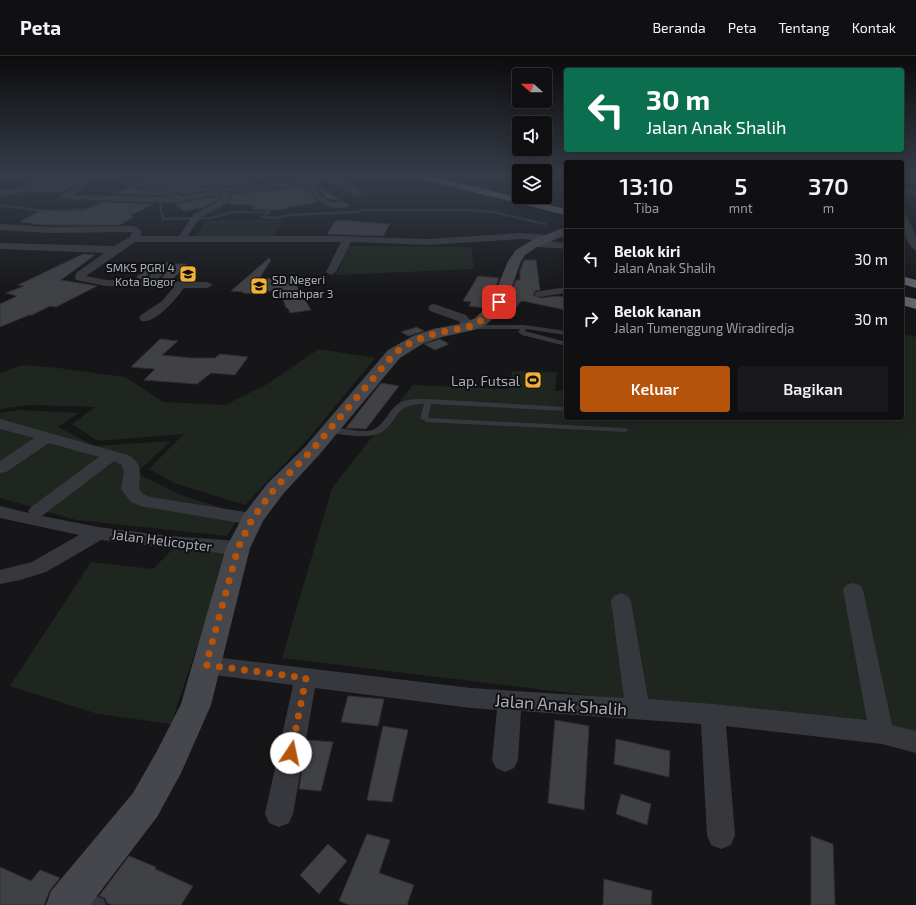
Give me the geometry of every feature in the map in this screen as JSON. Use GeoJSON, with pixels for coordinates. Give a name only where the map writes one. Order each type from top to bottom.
{"type":"FeatureCollection","features":[{"type":"Feature","properties":{"kind":"highway"},"geometry":{"type":"LineString","coordinates":[[904,275],[916,278]]}},
{"type":"Feature","properties":{"kind":"highway"},"geometry":{"type":"LineString","coordinates":[[904,281],[916,284]]}},
{"type":"Feature","properties":{"kind":"highway"},"geometry":{"type":"LineString","coordinates":[[904,295],[916,298]]}},
{"type":"Feature","properties":{"kind":"highway"},"geometry":{"type":"LineString","coordinates":[[904,301],[916,304]]}},
{"type":"Feature","properties":{"kind":"street"},"geometry":{"type":"LineString","coordinates":[[182,239],[198,216]]}},
{"type":"Feature","properties":{"kind":"street"},"geometry":{"type":"LineString","coordinates":[[0,227],[49,230],[133,230],[137,233],[133,239],[116,249],[80,275],[80,278],[106,283],[146,286],[207,285]]}},
{"type":"Feature","properties":{"kind":"street"},"geometry":{"type":"LineString","coordinates":[[22,247],[49,230]]}},
{"type":"Feature","properties":{"kind":"street"},"geometry":{"type":"LineString","coordinates":[[906,232],[916,247]]}},
{"type":"Feature","properties":{"kind":"street"},"geometry":{"type":"LineString","coordinates":[[133,239],[429,242],[521,236],[553,240]]}},
{"type":"Feature","properties":{"kind":"street"},"geometry":{"type":"LineString","coordinates":[[331,272],[347,240]]}},
{"type":"Feature","properties":{"kind":"street"},"geometry":{"type":"LineString","coordinates":[[69,900],[104,858],[144,805],[169,762],[196,704],[238,548],[252,519],[275,488],[331,430],[378,372],[403,346],[430,335],[470,327],[481,321],[494,308],[506,287],[516,258],[553,240]]}},
{"type":"Feature","properties":{"kind":"street"},"geometry":{"type":"LineString","coordinates":[[904,245],[916,247]]}},
{"type":"Feature","properties":{"kind":"street"},"geometry":{"type":"LineString","coordinates":[[0,246],[92,250],[116,249]]}},
{"type":"Feature","properties":{"kind":"street"},"geometry":{"type":"LineString","coordinates":[[146,286],[167,265]]}},
{"type":"Feature","properties":{"kind":"street"},"geometry":{"type":"LineString","coordinates":[[145,318],[166,303],[181,285]]}},
{"type":"Feature","properties":{"kind":"street"},"geometry":{"type":"LineString","coordinates":[[540,294],[564,290]]}},
{"type":"Feature","properties":{"kind":"street"},"geometry":{"type":"LineString","coordinates":[[434,308],[462,318],[470,327]]}},
{"type":"Feature","properties":{"kind":"street"},"geometry":{"type":"LineString","coordinates":[[0,424],[122,458],[130,463],[132,472],[130,489],[137,498],[146,502],[252,519]]}},
{"type":"Feature","properties":{"kind":"street"},"geometry":{"type":"LineString","coordinates":[[0,468],[47,437]]}},
{"type":"Feature","properties":{"kind":"street"},"geometry":{"type":"LineString","coordinates":[[37,511],[111,455]]}},
{"type":"Feature","properties":{"kind":"street"},"geometry":{"type":"LineString","coordinates":[[0,512],[98,533]]}},
{"type":"Feature","properties":{"kind":"street","name":"Jalan Helicopter"},"geometry":{"type":"LineString","coordinates":[[0,577],[39,567],[98,533],[162,542],[238,548]]}},
{"type":"Feature","properties":{"kind":"street"},"geometry":{"type":"LineString","coordinates":[[853,590],[882,733]]}},
{"type":"Feature","properties":{"kind":"street"},"geometry":{"type":"LineString","coordinates":[[621,601],[639,709]]}},
{"type":"Feature","properties":{"kind":"street","name":"Jalan Anak Shalih"},"geometry":{"type":"LineString","coordinates":[[206,665],[471,698],[713,714],[882,733],[916,742]]}},
{"type":"Feature","properties":{"kind":"street"},"geometry":{"type":"LineString","coordinates":[[280,814],[306,678]]}},
{"type":"Feature","properties":{"kind":"street"},"geometry":{"type":"LineString","coordinates":[[504,760],[510,700]]}},
{"type":"Feature","properties":{"kind":"street"},"geometry":{"type":"LineString","coordinates":[[713,714],[721,835]]}},
{"type":"Feature","properties":{"kind":"lane"},"geometry":{"type":"LineString","coordinates":[[470,327],[524,327],[564,333]]}},
{"type":"Feature","properties":{"kind":"lane"},"geometry":{"type":"LineString","coordinates":[[524,327],[521,332],[524,334],[564,344]]}},
{"type":"Feature","properties":{"kind":"lane"},"geometry":{"type":"LineString","coordinates":[[331,430],[361,434],[370,433],[378,430],[384,425],[402,404],[428,401],[564,410]]}},
{"type":"Feature","properties":{"kind":"lane"},"geometry":{"type":"LineString","coordinates":[[428,401],[424,418],[426,420],[625,430]]}},
{"type":"Feature","properties":{"kind":"lane"},"geometry":{"type":"LineString","coordinates":[[69,900],[98,905]]}},
{"type":"Feature","properties":{"kind":"shaded area"},"geometry":{"type":"Polygon","coordinates":[[[284,219],[272,237],[196,237],[205,221],[284,219]]]}},
{"type":"Feature","properties":{"kind":"shaded area"},"geometry":{"type":"Polygon","coordinates":[[[349,246],[471,247],[474,269],[336,275],[349,246]]]}},
{"type":"Feature","properties":{"kind":"shaded area"},"geometry":{"type":"Polygon","coordinates":[[[904,334],[916,337],[916,735],[282,658],[332,488],[413,385],[509,389],[512,371],[557,372],[555,391],[564,391],[564,420],[904,420],[904,334]]]}},
{"type":"Feature","properties":{"kind":"shaded area"},"geometry":{"type":"Polygon","coordinates":[[[319,349],[375,358],[309,438],[245,505],[174,483],[149,469],[184,434],[98,441],[72,424],[95,407],[30,405],[0,409],[0,373],[23,365],[125,377],[163,402],[225,405],[267,384],[319,349]]]}},
{"type":"Feature","properties":{"kind":"shaded area"},"geometry":{"type":"Polygon","coordinates":[[[18,410],[79,413],[58,427],[94,446],[171,441],[136,473],[181,495],[241,514],[227,536],[76,520],[0,498],[0,413],[18,410]]]}},
{"type":"Feature","properties":{"kind":"shaded area"},"geometry":{"type":"Polygon","coordinates":[[[175,547],[229,551],[171,724],[98,714],[10,686],[91,562],[153,569],[175,547]]]}},
{"type":"Feature","properties":{"kind":"building"},"geometry":{"type":"Polygon","coordinates":[[[31,216],[130,216],[133,217],[120,225],[45,225],[20,222],[31,216]]]}},
{"type":"Feature","properties":{"kind":"building"},"geometry":{"type":"Polygon","coordinates":[[[336,220],[390,224],[383,236],[327,234],[336,220]]]}},
{"type":"Feature","properties":{"kind":"building"},"geometry":{"type":"Polygon","coordinates":[[[83,254],[95,255],[61,280],[97,286],[56,307],[50,306],[32,315],[0,327],[0,304],[17,296],[6,293],[24,286],[18,285],[83,254]]]}},
{"type":"Feature","properties":{"kind":"building"},"geometry":{"type":"Polygon","coordinates":[[[269,258],[271,260],[259,279],[292,278],[311,310],[290,313],[288,308],[286,308],[280,291],[258,291],[257,294],[231,291],[269,258]]]}},
{"type":"Feature","properties":{"kind":"building"},"geometry":{"type":"Polygon","coordinates":[[[524,260],[536,260],[540,290],[535,291],[533,295],[540,298],[564,297],[564,310],[523,301],[520,302],[515,309],[504,307],[516,280],[520,280],[524,260]]]}},
{"type":"Feature","properties":{"kind":"building"},"geometry":{"type":"Polygon","coordinates":[[[159,264],[143,279],[135,279],[150,265],[159,264]]]}},
{"type":"Feature","properties":{"kind":"building"},"geometry":{"type":"Polygon","coordinates":[[[173,264],[187,264],[172,280],[160,280],[173,264]]]}},
{"type":"Feature","properties":{"kind":"building"},"geometry":{"type":"Polygon","coordinates":[[[478,276],[499,278],[492,297],[484,308],[469,306],[471,302],[463,301],[478,276]]]}},
{"type":"Feature","properties":{"kind":"building"},"geometry":{"type":"Polygon","coordinates":[[[417,327],[424,331],[409,336],[401,332],[417,327]]]}},
{"type":"Feature","properties":{"kind":"building"},"geometry":{"type":"Polygon","coordinates":[[[160,339],[178,341],[162,355],[190,358],[215,358],[220,354],[248,357],[235,375],[211,373],[197,384],[144,380],[155,369],[131,367],[160,339]]]}},
{"type":"Feature","properties":{"kind":"building"},"geometry":{"type":"Polygon","coordinates":[[[440,339],[449,344],[435,350],[424,344],[440,339]]]}},
{"type":"Feature","properties":{"kind":"building"},"geometry":{"type":"Polygon","coordinates":[[[381,383],[399,386],[366,429],[346,428],[381,383]]]}},
{"type":"Feature","properties":{"kind":"building"},"geometry":{"type":"Polygon","coordinates":[[[348,696],[384,699],[378,726],[341,722],[348,696]]]}},
{"type":"Feature","properties":{"kind":"building"},"geometry":{"type":"Polygon","coordinates":[[[555,720],[589,726],[584,810],[548,803],[555,720]]]}},
{"type":"Feature","properties":{"kind":"building"},"geometry":{"type":"Polygon","coordinates":[[[383,726],[408,730],[392,802],[367,800],[383,726]]]}},
{"type":"Feature","properties":{"kind":"building"},"geometry":{"type":"Polygon","coordinates":[[[616,739],[670,751],[669,777],[614,764],[616,739]]]}},
{"type":"Feature","properties":{"kind":"building"},"geometry":{"type":"Polygon","coordinates":[[[307,740],[333,742],[321,791],[299,789],[307,740]]]}},
{"type":"Feature","properties":{"kind":"building"},"geometry":{"type":"Polygon","coordinates":[[[621,794],[651,804],[647,825],[616,814],[621,794]]]}},
{"type":"Feature","properties":{"kind":"building"},"geometry":{"type":"Polygon","coordinates":[[[367,834],[390,840],[379,873],[414,885],[407,905],[350,905],[339,901],[367,834]]]}},
{"type":"Feature","properties":{"kind":"building"},"geometry":{"type":"Polygon","coordinates":[[[811,836],[833,844],[835,905],[811,905],[811,836]]]}},
{"type":"Feature","properties":{"kind":"building"},"geometry":{"type":"Polygon","coordinates":[[[328,844],[347,861],[319,894],[300,875],[328,844]]]}},
{"type":"Feature","properties":{"kind":"building"},"geometry":{"type":"Polygon","coordinates":[[[129,856],[156,867],[155,869],[193,886],[181,905],[112,905],[107,903],[105,898],[99,896],[129,856]]]}},
{"type":"Feature","properties":{"kind":"building"},"geometry":{"type":"Polygon","coordinates":[[[0,867],[31,881],[40,870],[60,878],[50,890],[44,905],[0,905],[0,867]]]}},
{"type":"Feature","properties":{"kind":"building"},"geometry":{"type":"Polygon","coordinates":[[[604,879],[652,891],[651,905],[603,905],[604,879]]]}},
{"type":"Feature","properties":{"kind":"waterway"},"geometry":{"type":"LineString","coordinates":[[162,216],[163,219],[210,218],[220,216]]}},
{"type":"Feature","properties":{"kind":"waterway"},"geometry":{"type":"LineString","coordinates":[[264,216],[262,217],[275,218],[285,216]]}},
{"type":"Feature","properties":{"kind":"waterway"},"geometry":{"type":"LineString","coordinates":[[509,216],[545,224]]}},
{"type":"Feature","properties":{"kind":"place","name":"SMKS PGRI 4 Kota Bogor"},"geometry":{"type":"Point","coordinates":[188,274]}},
{"type":"Feature","properties":{"kind":"place","name":"SD Negeri Cimahpar 3"},"geometry":{"type":"Point","coordinates":[259,286]}},
{"type":"Feature","properties":{"kind":"place","name":"Lap. Futsal"},"geometry":{"type":"Point","coordinates":[533,380]}},
{"type":"Feature","properties":{"kind":"route"},"geometry":{"type":"LineString","coordinates":[[291,753],[306,678],[206,665],[238,548],[252,519],[275,488],[331,430],[394,354],[403,346],[419,338],[470,327],[481,321],[499,302]]}}]}
